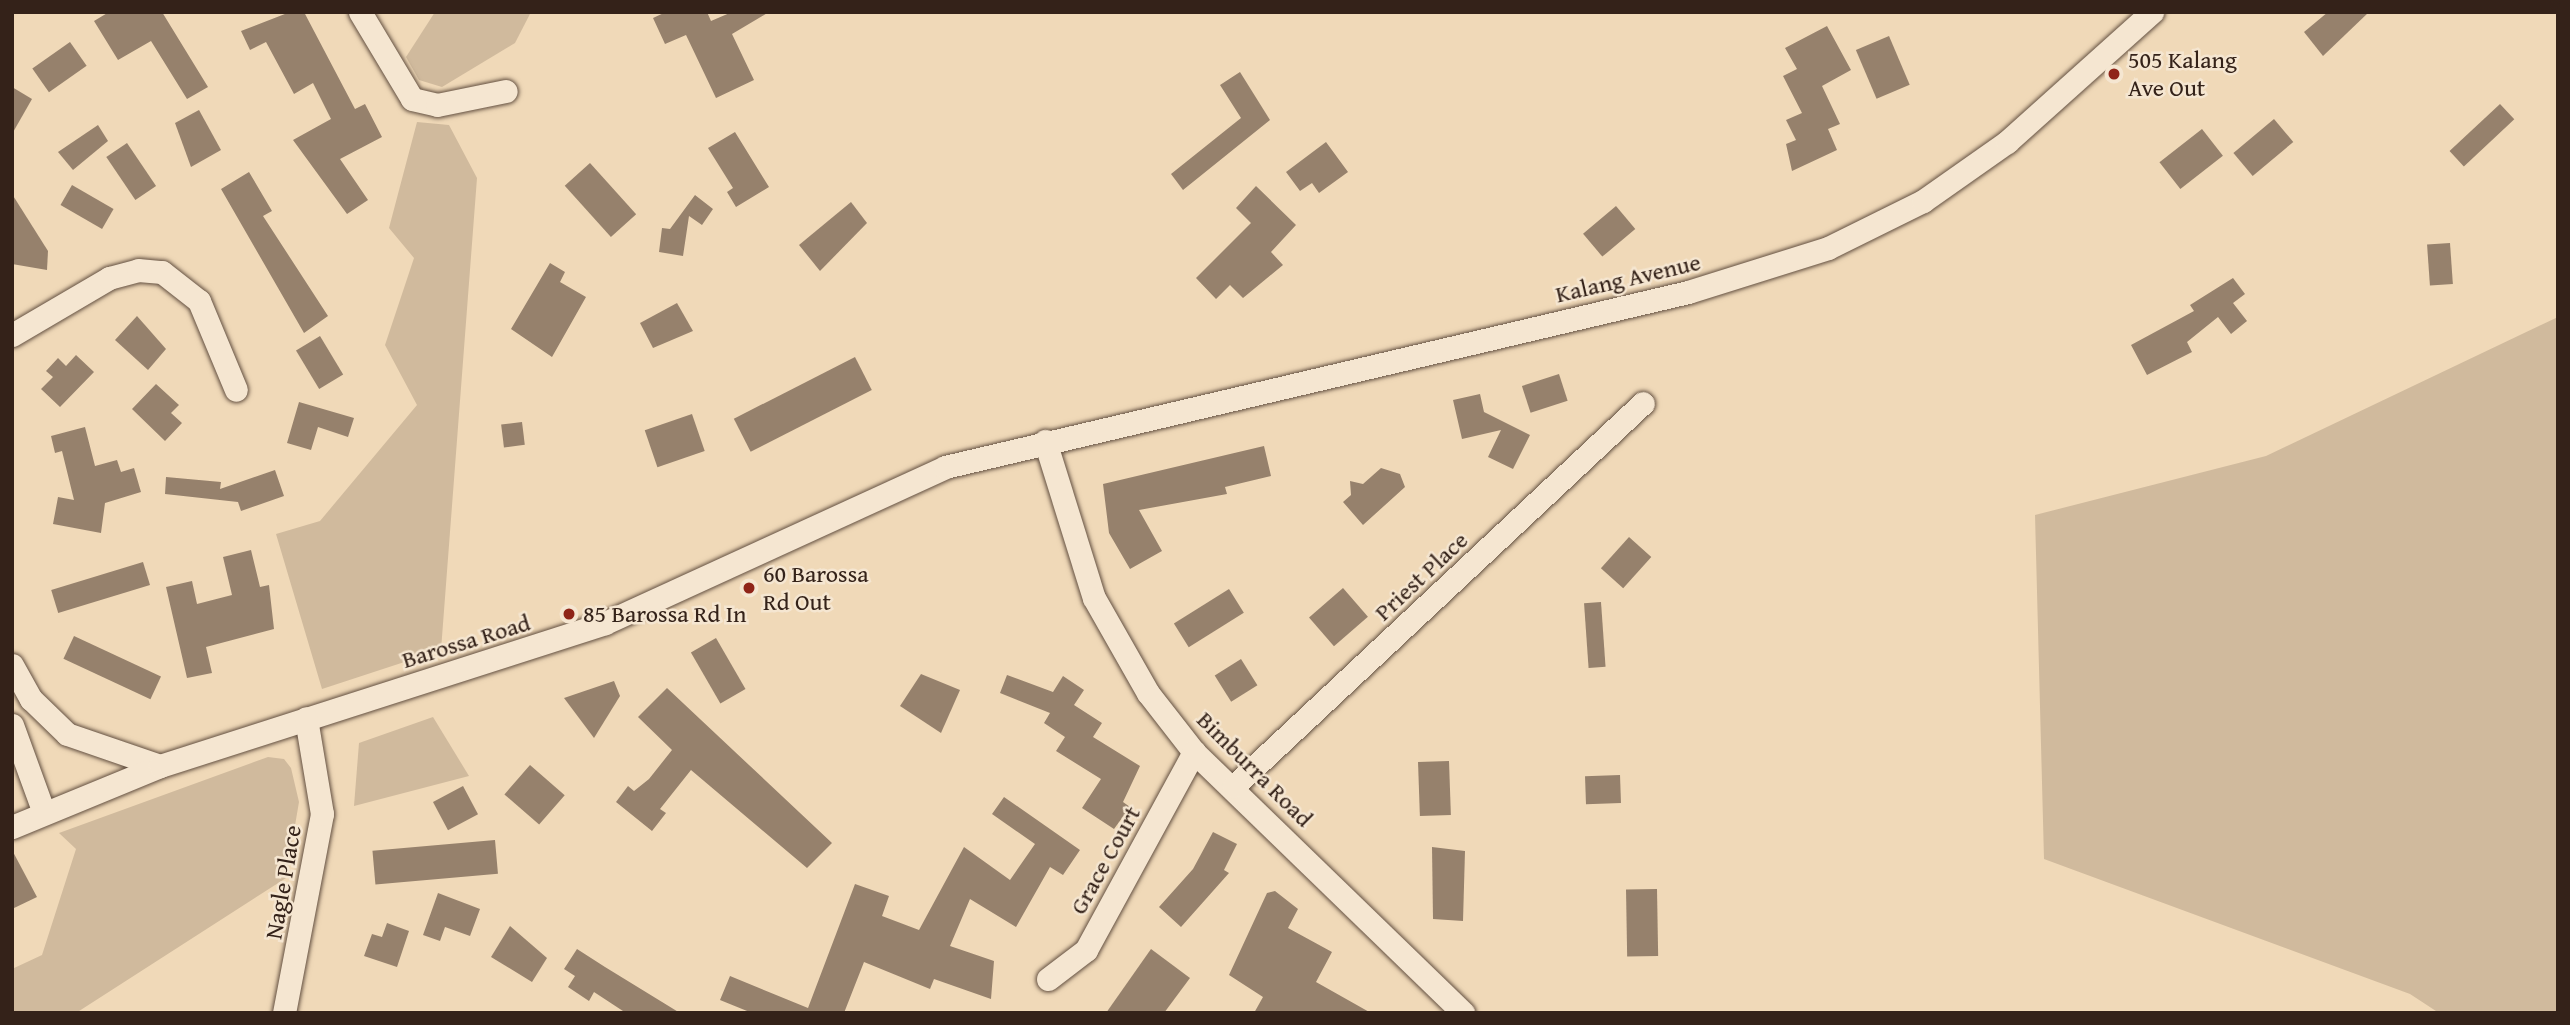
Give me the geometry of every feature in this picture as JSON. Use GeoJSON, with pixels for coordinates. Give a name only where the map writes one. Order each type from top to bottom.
{"type":"FeatureCollection","features":[{"type":"Feature","properties":{"kind":"street"},"geometry":{"type":"LineString","coordinates":[[360,12],[412,99],[437,105],[506,91]]}},
{"type":"Feature","properties":{"kind":"street","name":"Kalang Avenue"},"geometry":{"type":"LineString","coordinates":[[1045,441],[1688,292],[1828,248],[1923,201],[2007,142],[2152,12]]}},
{"type":"Feature","properties":{"kind":"street"},"geometry":{"type":"LineString","coordinates":[[12,335],[109,278],[138,270],[162,272],[199,301],[236,390]]}},
{"type":"Feature","properties":{"kind":"street","name":"Priest Place"},"geometry":{"type":"LineString","coordinates":[[1234,786],[1643,403]]}},
{"type":"Feature","properties":{"kind":"street","name":"Barossa Road"},"geometry":{"type":"LineString","coordinates":[[12,827],[43,810],[160,766],[605,623],[908,481],[1045,441]]}},
{"type":"Feature","properties":{"kind":"street","name":"Bimburra Road"},"geometry":{"type":"LineString","coordinates":[[1045,441],[1098,605],[1134,671],[1194,752],[1234,786],[1463,1013]]}},
{"type":"Feature","properties":{"kind":"street"},"geometry":{"type":"LineString","coordinates":[[12,665],[31,699],[67,734],[160,766]]}},
{"type":"Feature","properties":{"kind":"street","name":"Nagle Place"},"geometry":{"type":"LineString","coordinates":[[284,1013],[322,814],[306,718]]}},
{"type":"Feature","properties":{"kind":"street"},"geometry":{"type":"LineString","coordinates":[[12,725],[43,810]]}},
{"type":"Feature","properties":{"kind":"street","name":"Grace Court"},"geometry":{"type":"LineString","coordinates":[[1048,979],[1086,950],[1194,752]]}},
{"type":"Feature","properties":{"kind":"shaded area"},"geometry":{"type":"Polygon","coordinates":[[[435,12],[531,12],[515,43],[442,87],[419,80],[406,57],[435,12]]]}},
{"type":"Feature","properties":{"kind":"shaded area"},"geometry":{"type":"Polygon","coordinates":[[[417,122],[449,125],[477,178],[441,650],[322,689],[276,534],[320,521],[417,405],[385,345],[414,258],[389,228],[417,122]]]}},
{"type":"Feature","properties":{"kind":"shaded area"},"geometry":{"type":"Polygon","coordinates":[[[2558,317],[2558,1013],[2439,1013],[2410,994],[2044,859],[2035,515],[2266,456],[2558,317]]]}},
{"type":"Feature","properties":{"kind":"shaded area"},"geometry":{"type":"Polygon","coordinates":[[[433,717],[469,776],[354,806],[359,743],[433,717]]]}},
{"type":"Feature","properties":{"kind":"shaded area"},"geometry":{"type":"Polygon","coordinates":[[[268,757],[284,759],[291,768],[299,802],[286,878],[76,1013],[12,1013],[12,969],[42,955],[76,849],[59,833],[268,757]]]}},
{"type":"Feature","properties":{"kind":"building"},"geometry":{"type":"Polygon","coordinates":[[[109,12],[162,12],[208,87],[187,99],[151,41],[118,60],[94,21],[109,12]]]}},
{"type":"Feature","properties":{"kind":"building"},"geometry":{"type":"Polygon","coordinates":[[[290,12],[304,12],[355,109],[365,104],[382,137],[340,159],[368,200],[347,214],[293,140],[331,119],[313,83],[294,94],[266,42],[250,50],[241,31],[290,12]]]}},
{"type":"Feature","properties":{"kind":"building"},"geometry":{"type":"Polygon","coordinates":[[[666,12],[707,12],[711,21],[732,12],[769,12],[732,34],[754,80],[716,98],[686,35],[665,44],[653,18],[666,12]]]}},
{"type":"Feature","properties":{"kind":"building"},"geometry":{"type":"Polygon","coordinates":[[[2328,12],[2369,12],[2323,56],[2304,32],[2328,12]]]}},
{"type":"Feature","properties":{"kind":"building"},"geometry":{"type":"Polygon","coordinates":[[[1827,26],[1851,70],[1822,86],[1840,124],[1828,129],[1837,150],[1792,171],[1786,144],[1796,140],[1786,120],[1802,113],[1783,76],[1797,69],[1785,48],[1827,26]]]}},
{"type":"Feature","properties":{"kind":"building"},"geometry":{"type":"Polygon","coordinates":[[[1889,36],[1910,85],[1877,99],[1856,50],[1889,36]]]}},
{"type":"Feature","properties":{"kind":"building"},"geometry":{"type":"Polygon","coordinates":[[[70,42],[87,66],[49,92],[32,68],[70,42]]]}},
{"type":"Feature","properties":{"kind":"building"},"geometry":{"type":"Polygon","coordinates":[[[1240,72],[1270,120],[1183,190],[1171,174],[1241,118],[1220,85],[1240,72]]]}},
{"type":"Feature","properties":{"kind":"building"},"geometry":{"type":"Polygon","coordinates":[[[12,87],[32,99],[12,134],[12,87]]]}},
{"type":"Feature","properties":{"kind":"building"},"geometry":{"type":"Polygon","coordinates":[[[2500,104],[2514,119],[2464,166],[2450,151],[2500,104]]]}},
{"type":"Feature","properties":{"kind":"building"},"geometry":{"type":"Polygon","coordinates":[[[199,110],[221,150],[191,167],[175,123],[199,110]]]}},
{"type":"Feature","properties":{"kind":"building"},"geometry":{"type":"Polygon","coordinates":[[[2274,119],[2293,142],[2253,176],[2233,153],[2274,119]]]}},
{"type":"Feature","properties":{"kind":"building"},"geometry":{"type":"Polygon","coordinates":[[[98,125],[108,141],[73,170],[58,152],[98,125]]]}},
{"type":"Feature","properties":{"kind":"building"},"geometry":{"type":"Polygon","coordinates":[[[2202,129],[2223,156],[2180,189],[2159,162],[2202,129]]]}},
{"type":"Feature","properties":{"kind":"building"},"geometry":{"type":"Polygon","coordinates":[[[735,132],[769,187],[736,207],[727,192],[733,188],[708,148],[735,132]]]}},
{"type":"Feature","properties":{"kind":"building"},"geometry":{"type":"Polygon","coordinates":[[[1326,142],[1348,172],[1319,193],[1312,183],[1300,191],[1286,172],[1326,142]]]}},
{"type":"Feature","properties":{"kind":"building"},"geometry":{"type":"Polygon","coordinates":[[[127,143],[156,186],[135,200],[106,157],[127,143]]]}},
{"type":"Feature","properties":{"kind":"building"},"geometry":{"type":"Polygon","coordinates":[[[590,163],[636,214],[611,237],[565,186],[590,163]]]}},
{"type":"Feature","properties":{"kind":"building"},"geometry":{"type":"Polygon","coordinates":[[[249,172],[272,211],[263,216],[328,316],[304,333],[221,189],[249,172]]]}},
{"type":"Feature","properties":{"kind":"building"},"geometry":{"type":"Polygon","coordinates":[[[72,185],[114,209],[102,229],[60,205],[72,185]]]}},
{"type":"Feature","properties":{"kind":"building"},"geometry":{"type":"Polygon","coordinates":[[[1256,186],[1296,225],[1271,252],[1283,265],[1243,298],[1230,285],[1216,299],[1196,278],[1251,223],[1236,208],[1256,186]]]}},
{"type":"Feature","properties":{"kind":"building"},"geometry":{"type":"Polygon","coordinates":[[[12,194],[48,251],[47,270],[12,264],[12,194]]]}},
{"type":"Feature","properties":{"kind":"building"},"geometry":{"type":"Polygon","coordinates":[[[695,195],[713,209],[702,225],[689,216],[683,256],[659,252],[662,228],[670,229],[695,195]]]}},
{"type":"Feature","properties":{"kind":"building"},"geometry":{"type":"Polygon","coordinates":[[[851,202],[867,223],[820,271],[799,245],[851,202]]]}},
{"type":"Feature","properties":{"kind":"building"},"geometry":{"type":"Polygon","coordinates":[[[1616,206],[1635,229],[1602,257],[1583,234],[1616,206]]]}},
{"type":"Feature","properties":{"kind":"building"},"geometry":{"type":"Polygon","coordinates":[[[2450,243],[2453,284],[2430,286],[2427,245],[2450,243]]]}},
{"type":"Feature","properties":{"kind":"building"},"geometry":{"type":"Polygon","coordinates":[[[550,263],[565,272],[560,282],[586,297],[552,357],[511,329],[550,263]]]}},
{"type":"Feature","properties":{"kind":"building"},"geometry":{"type":"Polygon","coordinates":[[[2233,278],[2245,294],[2233,303],[2247,321],[2231,334],[2218,317],[2187,342],[2192,352],[2147,375],[2131,345],[2194,311],[2190,305],[2233,278]]]}},
{"type":"Feature","properties":{"kind":"building"},"geometry":{"type":"Polygon","coordinates":[[[677,303],[693,331],[653,348],[640,323],[677,303]]]}},
{"type":"Feature","properties":{"kind":"building"},"geometry":{"type":"Polygon","coordinates":[[[137,316],[166,349],[148,370],[115,340],[137,316]]]}},
{"type":"Feature","properties":{"kind":"building"},"geometry":{"type":"Polygon","coordinates":[[[320,336],[343,375],[319,389],[296,350],[320,336]]]}},
{"type":"Feature","properties":{"kind":"building"},"geometry":{"type":"Polygon","coordinates":[[[76,355],[94,372],[60,407],[41,389],[53,377],[46,371],[58,358],[66,366],[76,355]]]}},
{"type":"Feature","properties":{"kind":"building"},"geometry":{"type":"Polygon","coordinates":[[[855,357],[872,390],[751,452],[734,419],[855,357]]]}},
{"type":"Feature","properties":{"kind":"building"},"geometry":{"type":"Polygon","coordinates":[[[1559,374],[1568,401],[1531,413],[1522,386],[1559,374]]]}},
{"type":"Feature","properties":{"kind":"building"},"geometry":{"type":"Polygon","coordinates":[[[156,384],[179,405],[171,413],[182,423],[165,441],[132,409],[156,384]]]}},
{"type":"Feature","properties":{"kind":"building"},"geometry":{"type":"Polygon","coordinates":[[[1480,394],[1484,412],[1530,435],[1513,469],[1488,457],[1501,430],[1462,439],[1453,400],[1480,394]]]}},
{"type":"Feature","properties":{"kind":"building"},"geometry":{"type":"Polygon","coordinates":[[[299,402],[354,418],[348,437],[318,427],[311,450],[287,443],[299,402]]]}},
{"type":"Feature","properties":{"kind":"building"},"geometry":{"type":"Polygon","coordinates":[[[692,414],[705,451],[657,467],[645,430],[692,414]]]}},
{"type":"Feature","properties":{"kind":"building"},"geometry":{"type":"Polygon","coordinates":[[[522,422],[525,445],[504,447],[501,425],[522,422]]]}},
{"type":"Feature","properties":{"kind":"building"},"geometry":{"type":"Polygon","coordinates":[[[85,427],[95,466],[117,460],[121,472],[134,468],[141,492],[105,503],[101,533],[53,524],[58,497],[74,500],[62,451],[55,453],[51,436],[85,427]]]}},
{"type":"Feature","properties":{"kind":"building"},"geometry":{"type":"Polygon","coordinates":[[[1264,446],[1271,476],[1225,487],[1227,494],[1139,510],[1162,551],[1130,569],[1109,533],[1103,484],[1264,446]]]}},
{"type":"Feature","properties":{"kind":"building"},"geometry":{"type":"Polygon","coordinates":[[[1381,468],[1400,474],[1405,487],[1363,525],[1343,502],[1351,495],[1350,481],[1363,484],[1381,468]]]}},
{"type":"Feature","properties":{"kind":"building"},"geometry":{"type":"Polygon","coordinates":[[[275,470],[284,496],[241,511],[238,502],[165,494],[166,477],[221,482],[220,489],[275,470]]]}},
{"type":"Feature","properties":{"kind":"building"},"geometry":{"type":"Polygon","coordinates":[[[1629,537],[1651,557],[1623,588],[1601,568],[1629,537]]]}},
{"type":"Feature","properties":{"kind":"building"},"geometry":{"type":"Polygon","coordinates":[[[251,550],[260,587],[269,585],[274,629],[206,647],[212,673],[187,678],[166,587],[192,581],[197,604],[232,595],[223,557],[251,550]]]}},
{"type":"Feature","properties":{"kind":"building"},"geometry":{"type":"Polygon","coordinates":[[[143,562],[150,585],[58,613],[51,590],[143,562]]]}},
{"type":"Feature","properties":{"kind":"building"},"geometry":{"type":"Polygon","coordinates":[[[1343,588],[1368,617],[1334,646],[1309,618],[1343,588]]]}},
{"type":"Feature","properties":{"kind":"building"},"geometry":{"type":"Polygon","coordinates":[[[1229,589],[1244,613],[1189,647],[1174,623],[1229,589]]]}},
{"type":"Feature","properties":{"kind":"building"},"geometry":{"type":"Polygon","coordinates":[[[1601,602],[1606,667],[1589,668],[1584,603],[1601,602]]]}},
{"type":"Feature","properties":{"kind":"building"},"geometry":{"type":"Polygon","coordinates":[[[74,636],[161,677],[150,699],[63,659],[74,636]]]}},
{"type":"Feature","properties":{"kind":"building"},"geometry":{"type":"Polygon","coordinates":[[[716,638],[746,689],[720,704],[691,652],[716,638]]]}},
{"type":"Feature","properties":{"kind":"building"},"geometry":{"type":"Polygon","coordinates":[[[1241,659],[1257,685],[1231,702],[1215,675],[1241,659]]]}},
{"type":"Feature","properties":{"kind":"building"},"geometry":{"type":"Polygon","coordinates":[[[921,674],[960,690],[941,733],[900,706],[921,674]]]}},
{"type":"Feature","properties":{"kind":"building"},"geometry":{"type":"Polygon","coordinates":[[[1007,675],[1053,692],[1063,676],[1084,690],[1074,705],[1102,723],[1093,737],[1140,766],[1123,802],[1130,807],[1114,829],[1082,808],[1101,779],[1056,751],[1065,737],[1044,723],[1050,713],[1000,693],[1007,675]]]}},
{"type":"Feature","properties":{"kind":"building"},"geometry":{"type":"Polygon","coordinates":[[[614,681],[620,696],[594,738],[564,698],[614,681]]]}},
{"type":"Feature","properties":{"kind":"building"},"geometry":{"type":"Polygon","coordinates":[[[667,688],[832,843],[807,868],[691,770],[660,809],[666,813],[652,831],[616,802],[628,786],[634,791],[649,779],[672,750],[638,717],[667,688]]]}},
{"type":"Feature","properties":{"kind":"building"},"geometry":{"type":"Polygon","coordinates":[[[1449,761],[1451,815],[1420,816],[1418,762],[1449,761]]]}},
{"type":"Feature","properties":{"kind":"building"},"geometry":{"type":"Polygon","coordinates":[[[530,765],[565,795],[539,825],[504,794],[530,765]]]}},
{"type":"Feature","properties":{"kind":"building"},"geometry":{"type":"Polygon","coordinates":[[[1620,775],[1621,803],[1586,804],[1585,776],[1620,775]]]}},
{"type":"Feature","properties":{"kind":"building"},"geometry":{"type":"Polygon","coordinates":[[[463,786],[478,814],[448,830],[433,802],[463,786]]]}},
{"type":"Feature","properties":{"kind":"building"},"geometry":{"type":"Polygon","coordinates":[[[1004,797],[1080,850],[1063,875],[1050,867],[1016,927],[970,899],[950,946],[994,961],[991,999],[934,979],[930,989],[864,962],[844,1013],[752,1013],[720,1000],[730,976],[808,1008],[855,884],[889,896],[882,916],[919,930],[964,847],[1010,880],[1035,844],[992,814],[1004,797]]]}},
{"type":"Feature","properties":{"kind":"building"},"geometry":{"type":"Polygon","coordinates":[[[1213,832],[1237,844],[1224,870],[1229,873],[1181,927],[1159,907],[1193,869],[1213,832]]]}},
{"type":"Feature","properties":{"kind":"building"},"geometry":{"type":"Polygon","coordinates":[[[495,840],[498,874],[375,885],[372,851],[495,840]]]}},
{"type":"Feature","properties":{"kind":"building"},"geometry":{"type":"Polygon","coordinates":[[[1432,847],[1465,851],[1463,921],[1433,919],[1432,847]]]}},
{"type":"Feature","properties":{"kind":"building"},"geometry":{"type":"Polygon","coordinates":[[[12,850],[37,897],[12,909],[12,850]]]}},
{"type":"Feature","properties":{"kind":"building"},"geometry":{"type":"Polygon","coordinates":[[[1657,889],[1658,956],[1627,957],[1626,890],[1657,889]]]}},
{"type":"Feature","properties":{"kind":"building"},"geometry":{"type":"Polygon","coordinates":[[[1275,891],[1298,909],[1288,928],[1332,952],[1316,982],[1371,1013],[1254,1013],[1263,997],[1229,975],[1267,893],[1275,891]]]}},
{"type":"Feature","properties":{"kind":"building"},"geometry":{"type":"Polygon","coordinates":[[[438,893],[480,909],[470,936],[445,927],[440,941],[423,935],[438,893]]]}},
{"type":"Feature","properties":{"kind":"building"},"geometry":{"type":"Polygon","coordinates":[[[387,923],[409,931],[397,967],[364,956],[372,934],[382,937],[387,923]]]}},
{"type":"Feature","properties":{"kind":"building"},"geometry":{"type":"Polygon","coordinates":[[[510,926],[547,958],[532,982],[491,957],[510,926]]]}},
{"type":"Feature","properties":{"kind":"building"},"geometry":{"type":"Polygon","coordinates":[[[577,949],[680,1013],[626,1013],[594,992],[589,1001],[568,987],[575,976],[564,969],[577,949]]]}},
{"type":"Feature","properties":{"kind":"building"},"geometry":{"type":"Polygon","coordinates":[[[1151,949],[1190,978],[1164,1013],[1106,1013],[1151,949]]]}},
{"type":"Feature","properties":{"kind":"place","name":"505 Kalang Ave Out"},"geometry":{"type":"Point","coordinates":[2114,74]}},
{"type":"Feature","properties":{"kind":"place","name":"60 Barossa Rd Out"},"geometry":{"type":"Point","coordinates":[749,588]}},
{"type":"Feature","properties":{"kind":"place","name":"85 Barossa Rd In"},"geometry":{"type":"Point","coordinates":[569,614]}}]}
